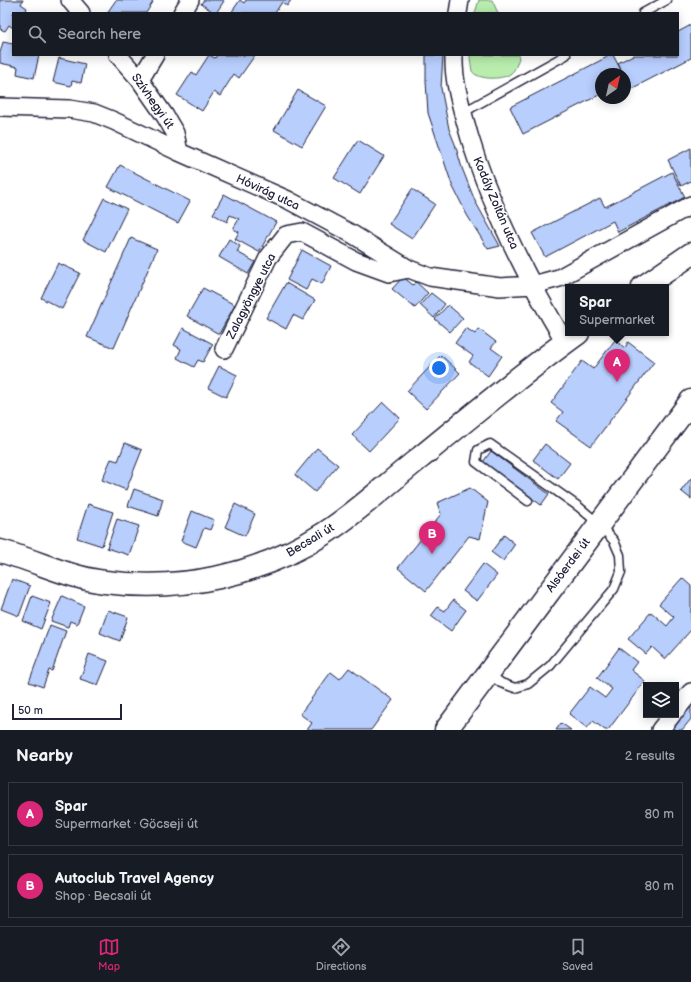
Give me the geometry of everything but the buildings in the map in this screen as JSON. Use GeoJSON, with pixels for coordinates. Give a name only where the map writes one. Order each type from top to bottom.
{"type":"FeatureCollection","features":[{"type":"Feature","properties":{"kind":"main road"},"geometry":{"type":"LineString","coordinates":[[647,284],[691,254]]}},
{"type":"Feature","properties":{"kind":"main road","name":"Becsali út"},"geometry":{"type":"LineString","coordinates":[[0,551],[82,578],[104,582],[140,585],[173,585],[201,581],[241,572],[274,560],[306,545],[356,510],[506,387],[571,338]]}},
{"type":"Feature","properties":{"kind":"main road","name":"Alsóerdei út"},"geometry":{"type":"LineString","coordinates":[[446,730],[691,401]]}},
{"type":"Feature","properties":{"kind":"street"},"geometry":{"type":"LineString","coordinates":[[70,0],[80,12]]}},
{"type":"Feature","properties":{"kind":"street"},"geometry":{"type":"LineString","coordinates":[[183,12],[190,0]]}},
{"type":"Feature","properties":{"kind":"street"},"geometry":{"type":"LineString","coordinates":[[458,12],[460,0]]}},
{"type":"Feature","properties":{"kind":"street","name":"Szívhegyi út"},"geometry":{"type":"LineString","coordinates":[[119,56],[140,80],[175,133],[179,152]]}},
{"type":"Feature","properties":{"kind":"street"},"geometry":{"type":"LineString","coordinates":[[140,80],[154,56]]}},
{"type":"Feature","properties":{"kind":"street","name":"Kodály Zoltán utca"},"geometry":{"type":"LineString","coordinates":[[454,56],[455,74],[462,113],[485,185],[498,215],[533,285],[565,330]]}},
{"type":"Feature","properties":{"kind":"street","name":"Hóvirág utca"},"geometry":{"type":"LineString","coordinates":[[0,107],[69,109],[94,113],[288,200],[352,234],[409,269],[430,277],[464,282],[500,287],[533,285],[560,278],[691,204]]}},
{"type":"Feature","properties":{"kind":"street","name":"Zalagyöngye utca"},"geometry":{"type":"LineString","coordinates":[[224,349],[268,258],[286,235],[302,232],[356,261],[389,273],[409,269]]}},
{"type":"Feature","properties":{"kind":"street"},"geometry":{"type":"LineString","coordinates":[[679,706],[691,692]]}},
{"type":"Feature","properties":{"kind":"street"},"geometry":{"type":"LineString","coordinates":[[660,730],[670,718]]}},
{"type":"Feature","properties":{"kind":"lane"},"geometry":{"type":"LineString","coordinates":[[645,12],[668,0]]}},
{"type":"Feature","properties":{"kind":"lane"},"geometry":{"type":"LineString","coordinates":[[462,113],[564,56]]}},
{"type":"Feature","properties":{"kind":"lane"},"geometry":{"type":"LineString","coordinates":[[488,674],[501,683],[515,688],[528,684],[550,666],[614,588],[621,572],[620,556],[614,541],[599,524],[579,507],[490,444],[478,450],[476,462],[528,501]]}},
{"type":"Feature","properties":{"kind":"green space"},"geometry":{"type":"Polygon","coordinates":[[[479,0],[492,0],[498,12],[475,12],[479,0]]]}},
{"type":"Feature","properties":{"kind":"green space"},"geometry":{"type":"Polygon","coordinates":[[[470,56],[518,56],[519,58],[512,73],[496,78],[484,77],[475,74],[472,71],[470,56]]]}},
{"type":"Feature","properties":{"kind":"place","name":"Spar"},"geometry":{"type":"Point","coordinates":[617,382]}},
{"type":"Feature","properties":{"kind":"place","name":"Autoclub Travel Agency"},"geometry":{"type":"Point","coordinates":[432,554]}}]}
